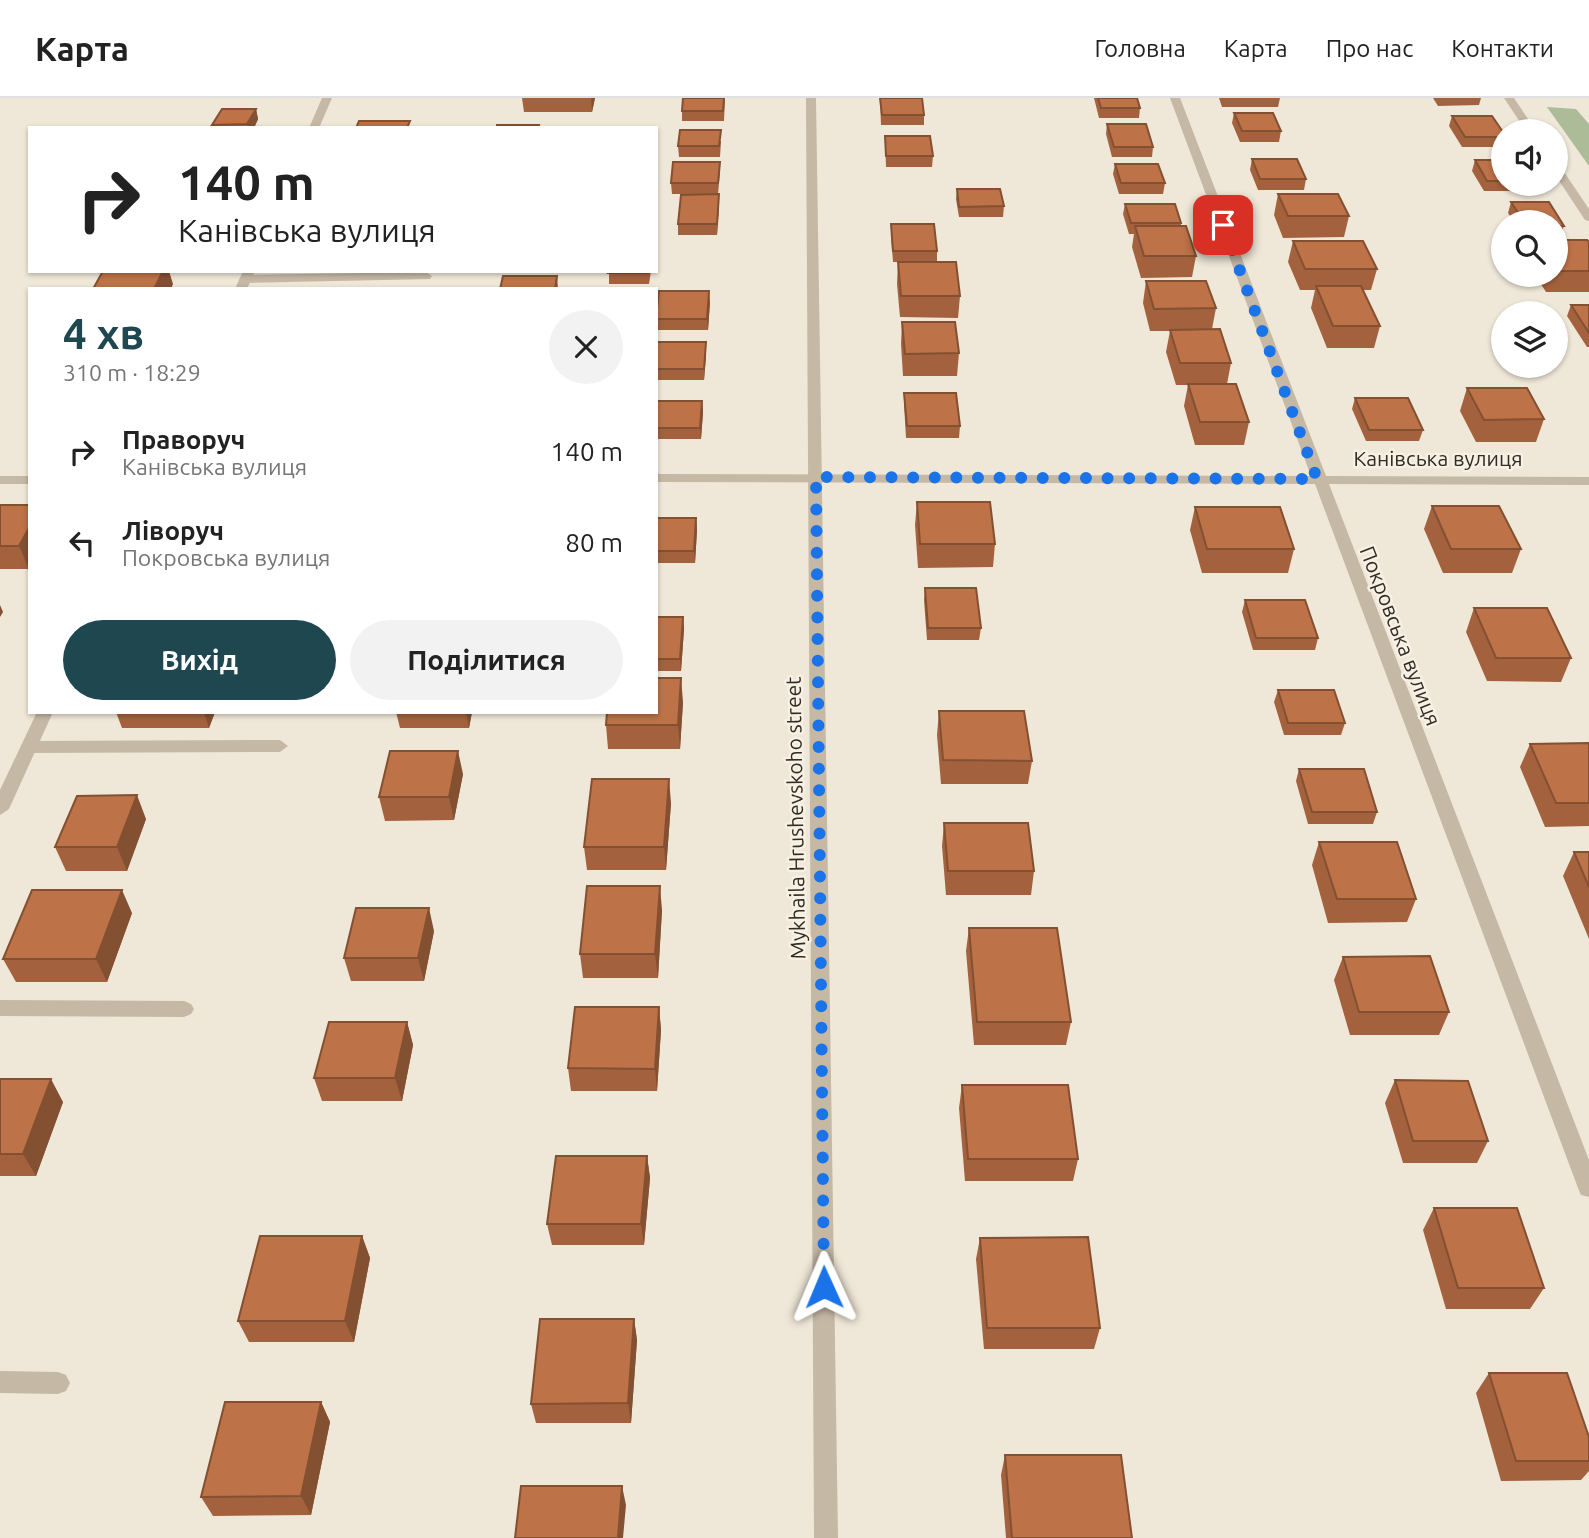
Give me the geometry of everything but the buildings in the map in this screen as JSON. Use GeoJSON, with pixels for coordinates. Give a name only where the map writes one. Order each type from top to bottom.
{"type":"FeatureCollection","features":[{"type":"Feature","properties":{"kind":"street"},"geometry":{"type":"LineString","coordinates":[[315,126],[327,98]]}},
{"type":"Feature","properties":{"kind":"street","name":"Mykhaila Hrushevskoho street"},"geometry":{"type":"LineString","coordinates":[[811,98],[826,1538]]}},
{"type":"Feature","properties":{"kind":"street","name":"Покровська вулиця"},"geometry":{"type":"LineString","coordinates":[[1175,98],[1317,479],[1589,1188]]}},
{"type":"Feature","properties":{"kind":"street"},"geometry":{"type":"LineString","coordinates":[[1509,98],[1523,119]]}},
{"type":"Feature","properties":{"kind":"street"},"geometry":{"type":"LineString","coordinates":[[1568,186],[1589,218]]}},
{"type":"Feature","properties":{"kind":"street"},"geometry":{"type":"LineString","coordinates":[[245,280],[426,276]]}},
{"type":"Feature","properties":{"kind":"street","name":"Канівська вулиця"},"geometry":{"type":"LineString","coordinates":[[658,478],[1589,481]]}},
{"type":"Feature","properties":{"kind":"street"},"geometry":{"type":"LineString","coordinates":[[0,480],[28,480]]}},
{"type":"Feature","properties":{"kind":"street"},"geometry":{"type":"LineString","coordinates":[[0,809],[44,714]]}},
{"type":"Feature","properties":{"kind":"street"},"geometry":{"type":"LineString","coordinates":[[29,747],[280,746]]}},
{"type":"Feature","properties":{"kind":"street"},"geometry":{"type":"LineString","coordinates":[[0,1008],[184,1009]]}},
{"type":"Feature","properties":{"kind":"street"},"geometry":{"type":"LineString","coordinates":[[0,1382],[58,1383]]}},
{"type":"Feature","properties":{"kind":"green space"},"geometry":{"type":"Polygon","coordinates":[[[1547,107],[1576,109],[1589,124],[1589,166],[1568,136],[1568,119],[1556,119],[1547,107]]]}},
{"type":"Feature","properties":{"kind":"route"},"geometry":{"type":"LineString","coordinates":[[824,1287],[816,477],[1317,479],[1223,225]]}}]}
